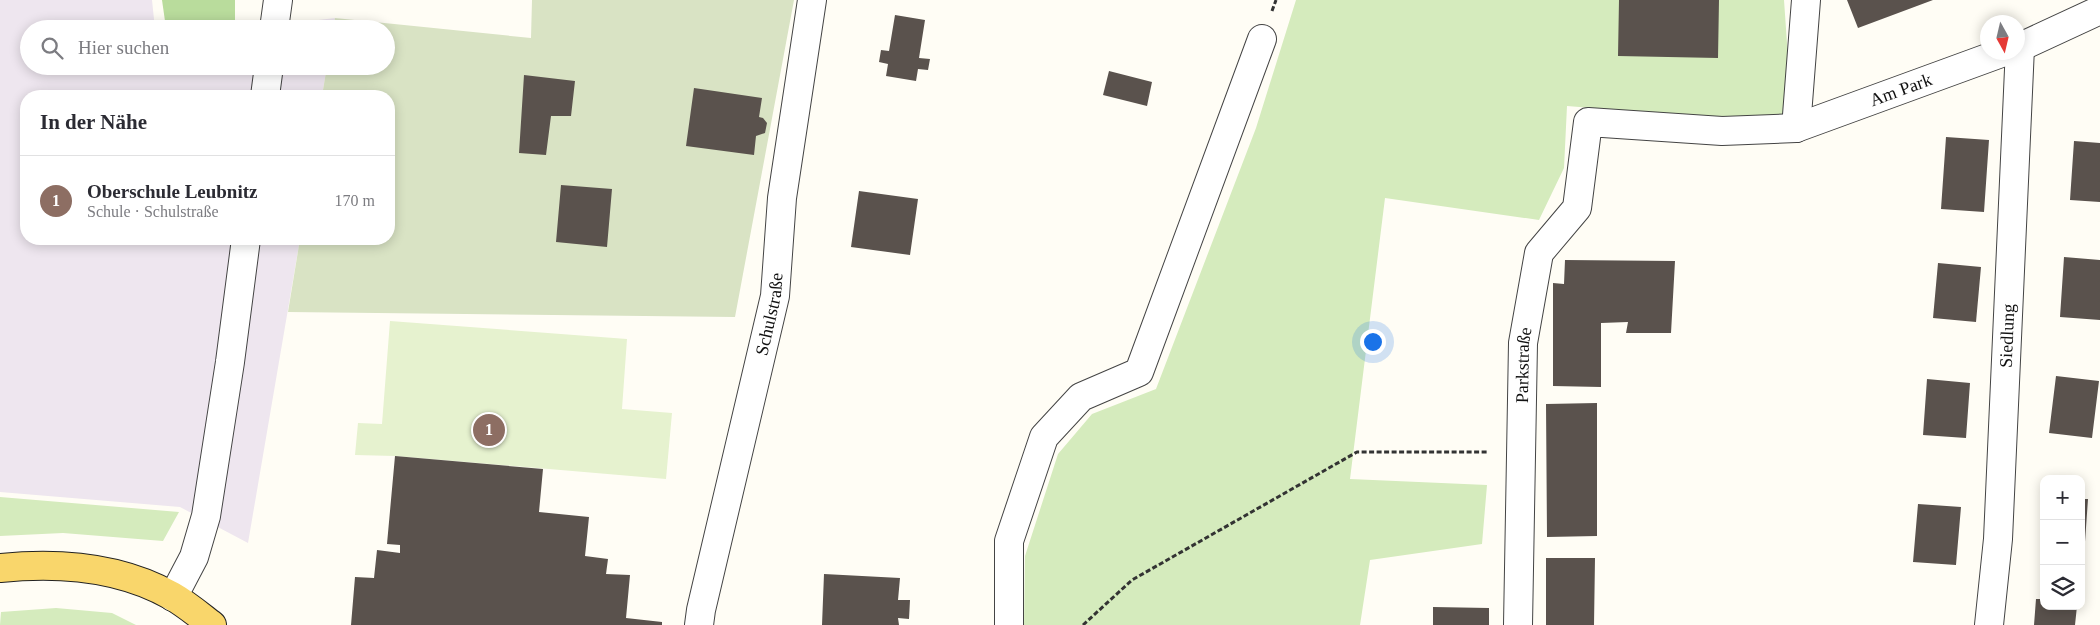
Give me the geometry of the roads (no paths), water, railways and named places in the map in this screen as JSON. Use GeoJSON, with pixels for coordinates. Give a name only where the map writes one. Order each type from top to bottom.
{"type":"FeatureCollection","features":[{"type":"Feature","properties":{"kind":"main road"},"geometry":{"type":"LineString","coordinates":[[0,568],[26,565],[65,565],[110,572],[144,582],[173,597],[212,625]]}},
{"type":"Feature","properties":{"kind":"street"},"geometry":{"type":"LineString","coordinates":[[275,20],[278,0]]}},
{"type":"Feature","properties":{"kind":"street","name":"Schulstraße"},"geometry":{"type":"LineString","coordinates":[[700,625],[701,610],[775,296],[782,198],[812,0]]}},
{"type":"Feature","properties":{"kind":"street"},"geometry":{"type":"LineString","coordinates":[[1796,128],[1806,0]]}},
{"type":"Feature","properties":{"kind":"street","name":"Am Park"},"geometry":{"type":"LineString","coordinates":[[2025,44],[2100,10]]}},
{"type":"Feature","properties":{"kind":"street"},"geometry":{"type":"LineString","coordinates":[[1009,625],[1009,541],[1044,437],[1081,397],[1139,372],[1262,39]]}},
{"type":"Feature","properties":{"kind":"street","name":"Am Park"},"geometry":{"type":"LineString","coordinates":[[1588,122],[1722,131],[1796,128],[1984,60]]}},
{"type":"Feature","properties":{"kind":"street","name":"Siedlung"},"geometry":{"type":"LineString","coordinates":[[1989,625],[1998,539],[2014,60]]}},
{"type":"Feature","properties":{"kind":"street"},"geometry":{"type":"LineString","coordinates":[[266,90],[268,75]]}},
{"type":"Feature","properties":{"kind":"street","name":"Parkstraße"},"geometry":{"type":"LineString","coordinates":[[1518,625],[1523,343],[1539,253],[1577,208],[1588,122]]}},
{"type":"Feature","properties":{"kind":"street"},"geometry":{"type":"LineString","coordinates":[[173,597],[194,557],[206,516],[230,362],[245,245]]}},
{"type":"Feature","properties":{"kind":"place","name":"Oberschule Leubnitz"},"geometry":{"type":"Point","coordinates":[489,430]}}]}
